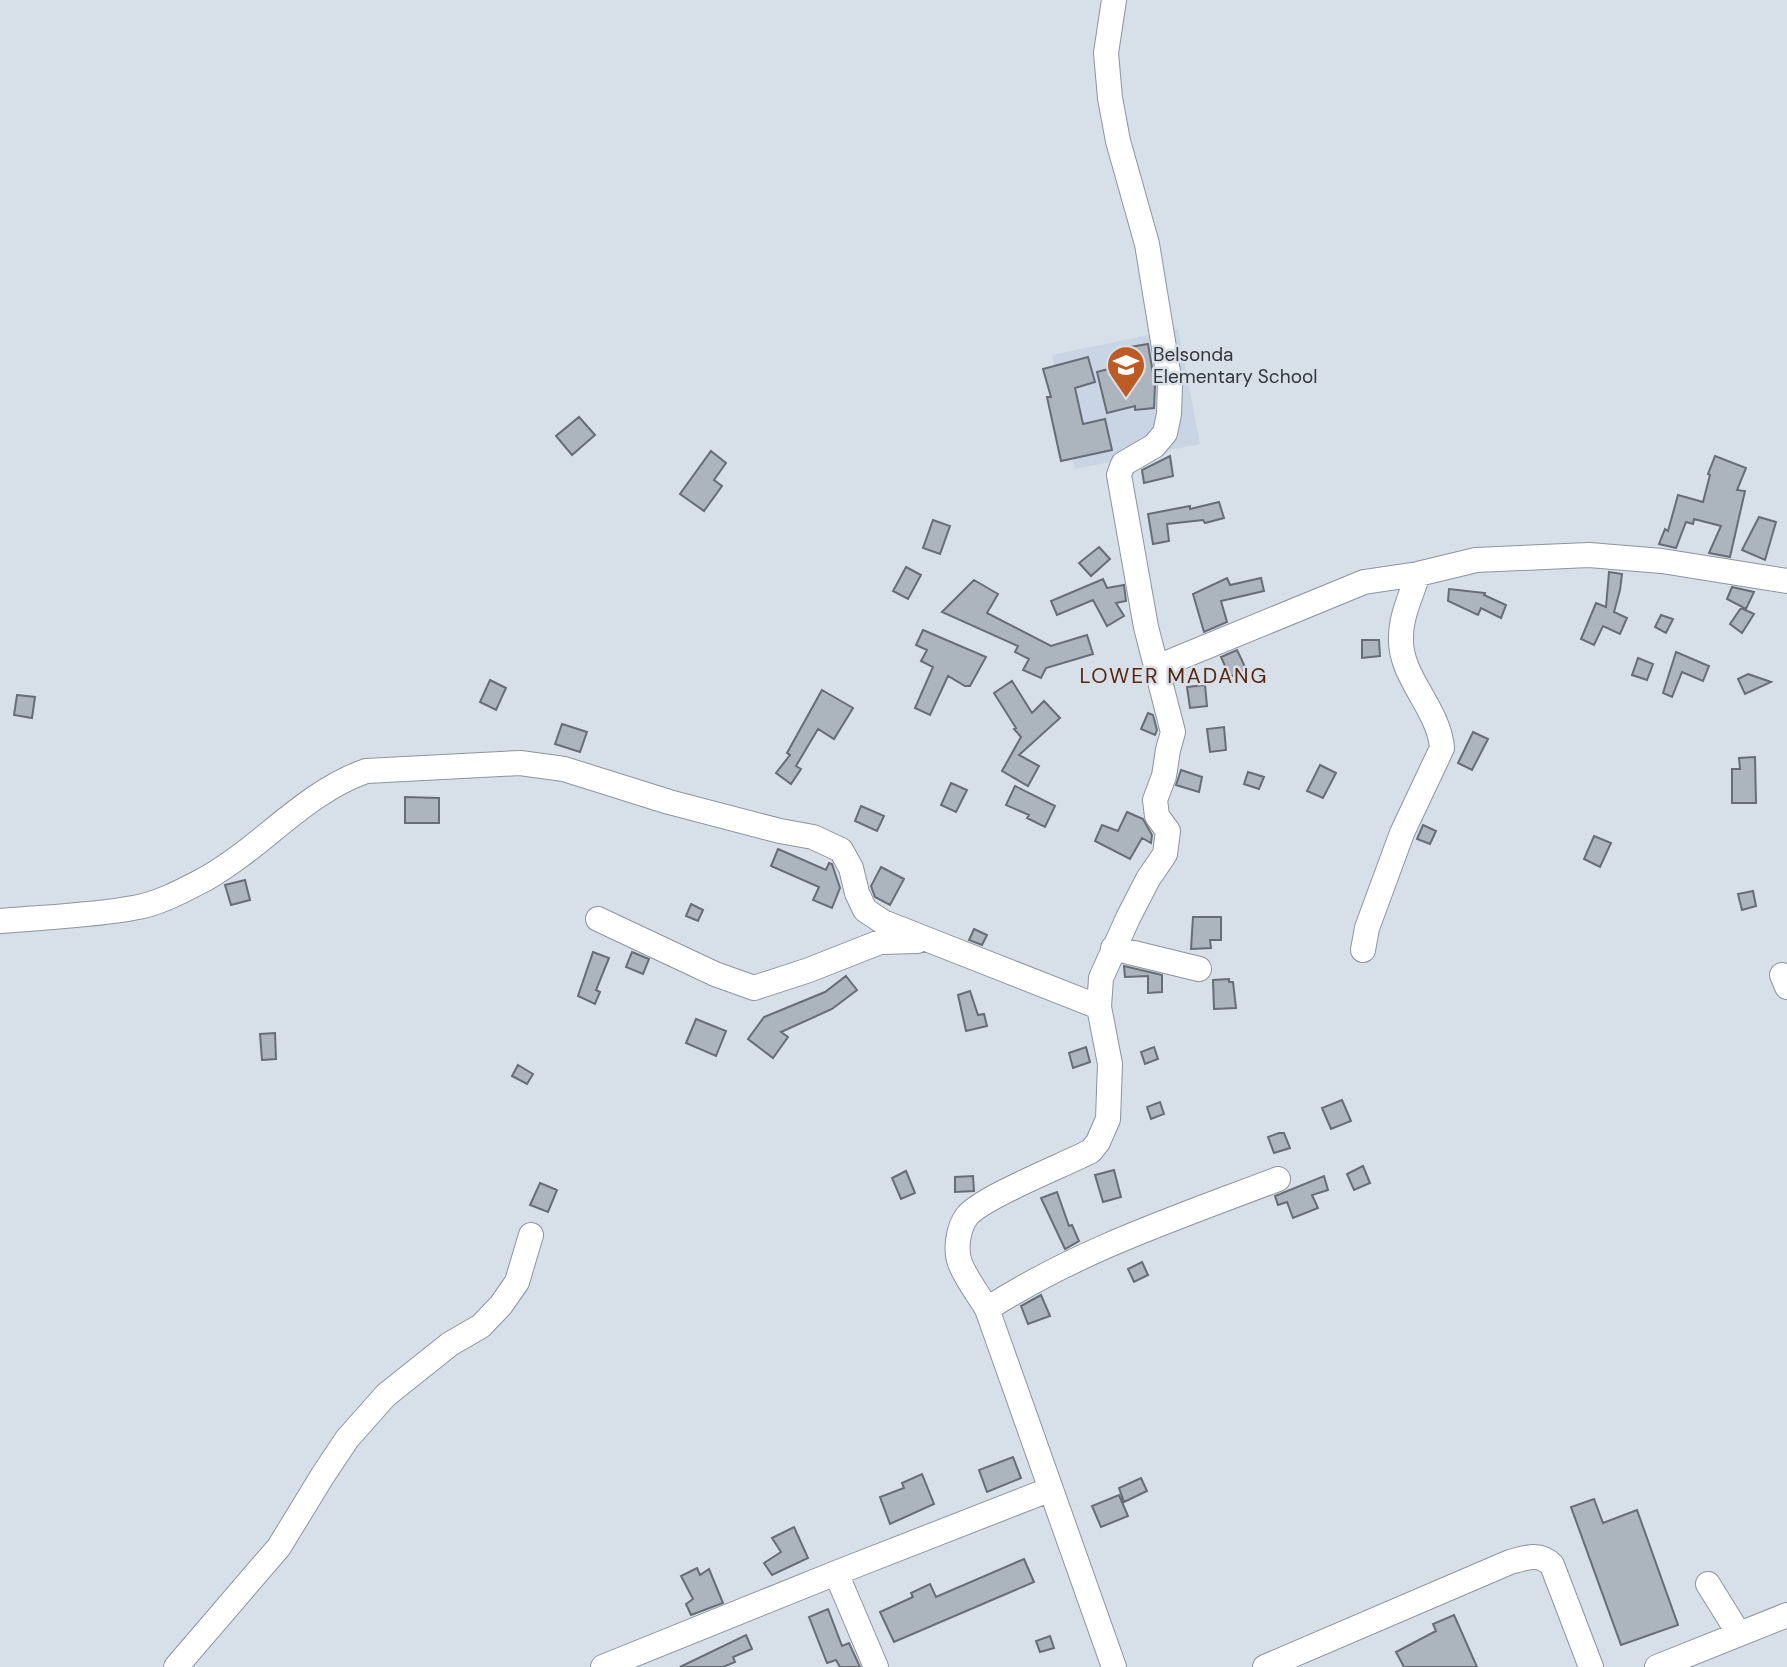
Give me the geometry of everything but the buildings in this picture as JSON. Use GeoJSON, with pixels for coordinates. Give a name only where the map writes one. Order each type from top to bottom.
{"type":"FeatureCollection","features":[{"type":"Feature","properties":{"kind":"street"},"geometry":{"type":"LineString","coordinates":[[1114,0],[1106,53],[1110,98],[1118,141],[1147,244],[1170,384],[1170,414],[1165,433],[1154,446],[1122,464],[1119,475],[1146,627],[1174,732],[1164,776],[1155,800],[1157,816],[1168,831],[1166,854],[1148,879],[1101,978],[1099,1007],[1110,1064],[1108,1119],[1098,1142],[1091,1152],[987,1201],[968,1215],[957,1245],[959,1262],[987,1309],[1114,1667]]}},
{"type":"Feature","properties":{"kind":"street"},"geometry":{"type":"LineString","coordinates":[[1157,667],[1364,582],[1476,560],[1589,555],[1662,561],[1787,581]]}},
{"type":"Feature","properties":{"kind":"street"},"geometry":{"type":"LineString","coordinates":[[1363,950],[1367,928],[1402,833],[1442,748],[1441,734],[1412,676],[1400,638],[1418,573]]}},
{"type":"Feature","properties":{"kind":"street"},"geometry":{"type":"LineString","coordinates":[[0,921],[135,908],[166,898],[208,877],[238,857],[323,792],[346,778],[366,771],[520,763],[564,769],[669,802],[813,837],[831,844],[841,850],[851,867],[857,893],[865,910],[883,922],[1099,1007]]}},
{"type":"Feature","properties":{"kind":"street"},"geometry":{"type":"LineString","coordinates":[[598,919],[715,974],[754,988],[810,970],[880,942],[928,941]]}},
{"type":"Feature","properties":{"kind":"street"},"geometry":{"type":"LineString","coordinates":[[1113,948],[1199,969]]}},
{"type":"Feature","properties":{"kind":"street"},"geometry":{"type":"LineString","coordinates":[[987,1309],[1024,1286],[1112,1242],[1278,1179]]}},
{"type":"Feature","properties":{"kind":"street"},"geometry":{"type":"LineString","coordinates":[[176,1667],[279,1547],[348,1439],[386,1395],[450,1344],[481,1326],[501,1305],[517,1282],[531,1235]]}},
{"type":"Feature","properties":{"kind":"street"},"geometry":{"type":"LineString","coordinates":[[603,1667],[1051,1489]]}},
{"type":"Feature","properties":{"kind":"street"},"geometry":{"type":"LineString","coordinates":[[1265,1667],[1510,1562],[1535,1557],[1545,1558],[1552,1565],[1591,1667]]}},
{"type":"Feature","properties":{"kind":"street"},"geometry":{"type":"LineString","coordinates":[[836,1573],[876,1667]]}},
{"type":"Feature","properties":{"kind":"street"},"geometry":{"type":"LineString","coordinates":[[1709,1584],[1739,1634]]}},
{"type":"Feature","properties":{"kind":"street"},"geometry":{"type":"LineString","coordinates":[[1657,1667],[1787,1615]]}},
{"type":"Feature","properties":{"kind":"shaded area","name":"Belsonda Elementary School"},"geometry":{"type":"Polygon","coordinates":[[[1178,329],[1200,444],[1075,469],[1052,355],[1178,329]]]}},
{"type":"Feature","properties":{"kind":"place","name":"Belsonda Elementary School"},"geometry":{"type":"Point","coordinates":[1126,399]}},
{"type":"Feature","properties":{"kind":"district","name":"LOWER MADANG"},"geometry":{"type":"Point","coordinates":[1174,676]}}]}
